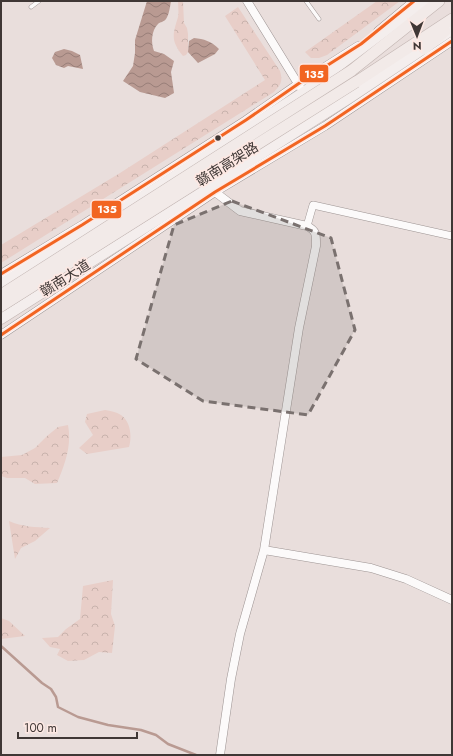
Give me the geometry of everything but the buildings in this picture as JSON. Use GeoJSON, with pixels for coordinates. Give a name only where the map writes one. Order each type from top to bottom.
{"type":"FeatureCollection","features":[{"type":"Feature","properties":{"kind":"highway","name":"赣南高架路"},"geometry":{"type":"LineString","coordinates":[[1,294],[351,71],[439,1]]}},
{"type":"Feature","properties":{"kind":"highway","name":"赣南高架路"},"geometry":{"type":"LineString","coordinates":[[1,306],[452,20]]}},
{"type":"Feature","properties":{"kind":"highway"},"geometry":{"type":"LineString","coordinates":[[424,49],[452,24]]}},
{"type":"Feature","properties":{"kind":"main road","name":"赣南大道"},"geometry":{"type":"LineString","coordinates":[[1,284],[267,117],[332,72],[425,1]]}},
{"type":"Feature","properties":{"kind":"main road","name":"赣南大道"},"geometry":{"type":"LineString","coordinates":[[1,319],[348,99],[452,30]]}},
{"type":"Feature","properties":{"kind":"main road"},"geometry":{"type":"LineString","coordinates":[[332,72],[348,99]]}},
{"type":"Feature","properties":{"kind":"main road"},"geometry":{"type":"LineString","coordinates":[[267,117],[283,140]]}},
{"type":"Feature","properties":{"kind":"street"},"geometry":{"type":"LineString","coordinates":[[247,1],[325,126]]}},
{"type":"Feature","properties":{"kind":"street"},"geometry":{"type":"LineString","coordinates":[[1,274],[82,225],[233,129],[298,84],[361,44],[414,1]]}},
{"type":"Feature","properties":{"kind":"street"},"geometry":{"type":"LineString","coordinates":[[1,335],[215,192],[325,126],[452,41]]}},
{"type":"Feature","properties":{"kind":"street"},"geometry":{"type":"LineString","coordinates":[[215,192],[240,211],[307,226],[314,229],[316,234],[316,246],[299,328],[264,550],[240,634],[220,755]]}},
{"type":"Feature","properties":{"kind":"street"},"geometry":{"type":"LineString","coordinates":[[307,226],[313,205],[452,236]]}},
{"type":"Feature","properties":{"kind":"street"},"geometry":{"type":"LineString","coordinates":[[264,550],[371,568],[406,579],[452,600]]}},
{"type":"Feature","properties":{"kind":"lane"},"geometry":{"type":"LineString","coordinates":[[31,7],[39,1]]}},
{"type":"Feature","properties":{"kind":"lane"},"geometry":{"type":"LineString","coordinates":[[306,1],[318,19]]}},
{"type":"Feature","properties":{"kind":"highlighted area"},"geometry":{"type":"Polygon","coordinates":[[[232,201],[331,238],[355,330],[308,415],[203,401],[136,359],[174,225],[232,201]]]}},
{"type":"Feature","properties":{"kind":"green space"},"geometry":{"type":"Polygon","coordinates":[[[178,1],[183,1],[184,23],[188,34],[188,52],[183,56],[174,41],[174,33],[178,15],[178,1]]]}},
{"type":"Feature","properties":{"kind":"green space"},"geometry":{"type":"Polygon","coordinates":[[[377,1],[400,1],[327,55],[319,58],[311,58],[305,52],[377,1]]]}},
{"type":"Feature","properties":{"kind":"green space"},"geometry":{"type":"Polygon","coordinates":[[[238,7],[280,71],[280,85],[274,92],[1,263],[1,245],[120,173],[265,80],[225,16],[238,7]]]}},
{"type":"Feature","properties":{"kind":"green space"},"geometry":{"type":"Polygon","coordinates":[[[105,410],[121,415],[127,422],[130,430],[129,447],[87,454],[79,448],[93,435],[85,422],[87,414],[105,410]]]}},
{"type":"Feature","properties":{"kind":"green space"},"geometry":{"type":"Polygon","coordinates":[[[68,425],[68,447],[65,462],[57,483],[35,484],[25,478],[7,478],[1,476],[1,457],[22,455],[35,448],[58,427],[68,425]]]}},
{"type":"Feature","properties":{"kind":"green space"},"geometry":{"type":"Polygon","coordinates":[[[9,521],[24,526],[50,528],[35,541],[21,548],[15,559],[9,521]]]}},
{"type":"Feature","properties":{"kind":"green space"},"geometry":{"type":"Polygon","coordinates":[[[113,580],[111,614],[115,626],[112,653],[99,652],[84,660],[68,661],[57,655],[60,649],[50,647],[42,638],[58,637],[80,619],[83,586],[113,580]]]}},
{"type":"Feature","properties":{"kind":"green space"},"geometry":{"type":"Polygon","coordinates":[[[1,618],[9,621],[25,636],[1,639],[1,618]]]}},
{"type":"Feature","properties":{"kind":"water"},"geometry":{"type":"Polygon","coordinates":[[[147,1],[171,1],[167,17],[156,27],[152,37],[154,51],[164,54],[174,61],[171,72],[174,93],[165,98],[140,92],[123,81],[133,66],[135,40],[147,1]]]}},
{"type":"Feature","properties":{"kind":"water"},"geometry":{"type":"Polygon","coordinates":[[[194,38],[207,41],[219,49],[215,54],[198,63],[188,52],[189,41],[194,38]]]}},
{"type":"Feature","properties":{"kind":"water"},"geometry":{"type":"Polygon","coordinates":[[[64,49],[80,55],[83,69],[68,66],[64,68],[56,65],[52,58],[55,52],[64,49]]]}},
{"type":"Feature","properties":{"kind":"waterway"},"geometry":{"type":"LineString","coordinates":[[1,646],[42,683],[51,689],[56,697],[58,707],[78,717],[108,725],[141,730],[156,735],[168,744],[196,755]]}},
{"type":"Feature","properties":{"kind":"transit line","name":"135"},"geometry":{"type":"LineString","coordinates":[[1,274],[82,225],[361,44],[414,1]]}},
{"type":"Feature","properties":{"kind":"transit line","name":"135"},"geometry":{"type":"LineString","coordinates":[[1,335],[215,192],[325,126],[452,41]]}}]}
